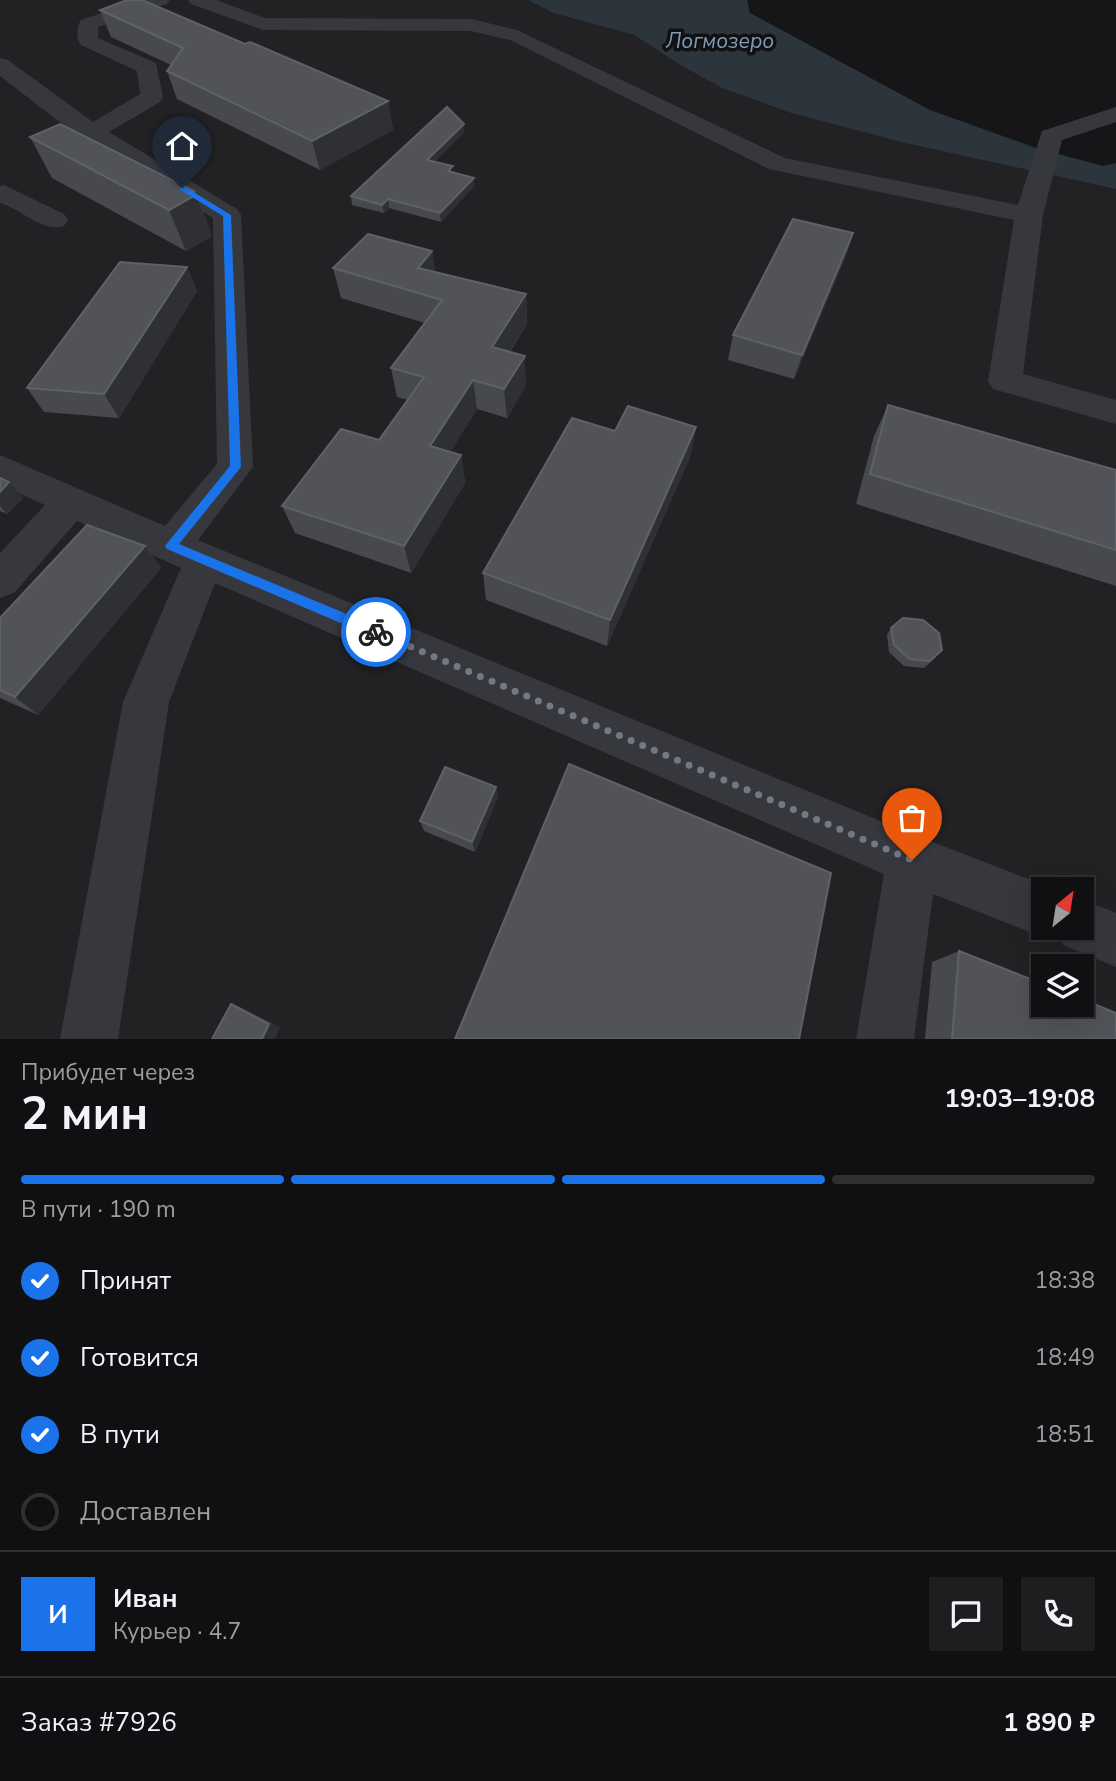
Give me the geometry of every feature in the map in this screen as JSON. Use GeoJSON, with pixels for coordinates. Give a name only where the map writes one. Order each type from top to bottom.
{"type":"FeatureCollection","features":[{"type":"Feature","properties":{"kind":"lane"},"geometry":{"type":"LineString","coordinates":[[92,132],[152,97],[148,68],[88,41],[88,24],[160,0]]}},
{"type":"Feature","properties":{"kind":"lane"},"geometry":{"type":"LineString","coordinates":[[198,0],[263,24],[471,25],[517,36],[778,164],[1029,215]]}},
{"type":"Feature","properties":{"kind":"lane"},"geometry":{"type":"LineString","coordinates":[[393,6],[424,25]]}},
{"type":"Feature","properties":{"kind":"lane"},"geometry":{"type":"LineString","coordinates":[[0,65],[65,115],[227,215],[235,467],[187,553],[146,702],[89,1039]]}},
{"type":"Feature","properties":{"kind":"lane"},"geometry":{"type":"LineString","coordinates":[[1116,114],[1051,136],[1029,215],[1005,381],[1116,412]]}},
{"type":"Feature","properties":{"kind":"lane"},"geometry":{"type":"LineString","coordinates":[[0,195],[4,193],[54,220]]}},
{"type":"Feature","properties":{"kind":"lane"},"geometry":{"type":"LineString","coordinates":[[0,469],[187,553],[912,860],[1031,906]]}},
{"type":"Feature","properties":{"kind":"lane"},"geometry":{"type":"LineString","coordinates":[[0,581],[72,501]]}},
{"type":"Feature","properties":{"kind":"lane"},"geometry":{"type":"LineString","coordinates":[[885,1039],[912,860]]}},
{"type":"Feature","properties":{"kind":"lane"},"geometry":{"type":"LineString","coordinates":[[1094,931],[1116,940]]}},
{"type":"Feature","properties":{"kind":"shaded area"},"geometry":{"type":"Polygon","coordinates":[[[0,0],[528,0],[553,13],[634,35],[722,88],[791,113],[905,143],[1116,189],[1116,1039],[0,1039],[0,0]]]}},
{"type":"Feature","properties":{"kind":"water","name":"Логмозеро"},"geometry":{"type":"Polygon","coordinates":[[[528,0],[747,0],[750,13],[930,110],[1036,148],[1103,166],[1116,163],[1116,189],[905,143],[791,113],[722,88],[634,35],[553,13],[528,0]]]}},
{"type":"Feature","properties":{"kind":"building"},"geometry":{"type":"Polygon","coordinates":[[[127,0],[142,0],[245,44],[250,42],[388,101],[312,141],[167,71],[183,48],[100,10],[127,0]]]}},
{"type":"Feature","properties":{"kind":"building"},"geometry":{"type":"Polygon","coordinates":[[[447,107],[464,124],[427,160],[453,166],[448,171],[474,178],[440,213],[388,199],[382,205],[351,196],[447,107]]]}},
{"type":"Feature","properties":{"kind":"building"},"geometry":{"type":"Polygon","coordinates":[[[60,124],[194,191],[194,196],[169,210],[30,137],[60,124]]]}},
{"type":"Feature","properties":{"kind":"building"},"geometry":{"type":"Polygon","coordinates":[[[793,219],[853,233],[802,355],[733,335],[793,219]]]}},
{"type":"Feature","properties":{"kind":"building"},"geometry":{"type":"Polygon","coordinates":[[[368,234],[432,251],[418,268],[526,294],[492,347],[525,356],[504,389],[473,380],[430,446],[461,455],[404,546],[282,506],[341,429],[379,440],[424,377],[391,368],[442,300],[333,268],[368,234]]]}},
{"type":"Feature","properties":{"kind":"building"},"geometry":{"type":"Polygon","coordinates":[[[120,262],[187,267],[104,394],[27,388],[120,262]]]}},
{"type":"Feature","properties":{"kind":"building"},"geometry":{"type":"Polygon","coordinates":[[[888,405],[1116,470],[1116,550],[870,474],[888,405]]]}},
{"type":"Feature","properties":{"kind":"building"},"geometry":{"type":"Polygon","coordinates":[[[628,406],[696,427],[610,620],[483,573],[572,418],[615,431],[628,406]]]}},
{"type":"Feature","properties":{"kind":"building"},"geometry":{"type":"Polygon","coordinates":[[[0,478],[9,482],[0,492],[0,478]]]}},
{"type":"Feature","properties":{"kind":"building"},"geometry":{"type":"Polygon","coordinates":[[[87,525],[145,546],[15,697],[0,690],[0,618],[87,525]]]}},
{"type":"Feature","properties":{"kind":"building"},"geometry":{"type":"Polygon","coordinates":[[[903,618],[923,620],[939,633],[942,650],[930,661],[910,659],[894,645],[891,628],[903,618]]]}},
{"type":"Feature","properties":{"kind":"building"},"geometry":{"type":"Polygon","coordinates":[[[569,764],[831,873],[799,1039],[455,1039],[569,764]]]}},
{"type":"Feature","properties":{"kind":"building"},"geometry":{"type":"Polygon","coordinates":[[[445,767],[496,787],[472,842],[420,821],[445,767]]]}},
{"type":"Feature","properties":{"kind":"building"},"geometry":{"type":"Polygon","coordinates":[[[959,951],[1031,979],[1031,1017],[1094,1017],[1094,1004],[1116,1013],[1116,1039],[952,1039],[959,951]]]}},
{"type":"Feature","properties":{"kind":"building"},"geometry":{"type":"Polygon","coordinates":[[[231,1004],[269,1024],[262,1039],[212,1039],[231,1004]]]}},
{"type":"Feature","properties":{"kind":"way so far"},"geometry":{"type":"LineString","coordinates":[[376,632],[912,860]]}},
{"type":"Feature","properties":{"kind":"route"},"geometry":{"type":"LineString","coordinates":[[182,188],[227,215],[235,467],[171,546],[376,632]]}}]}
